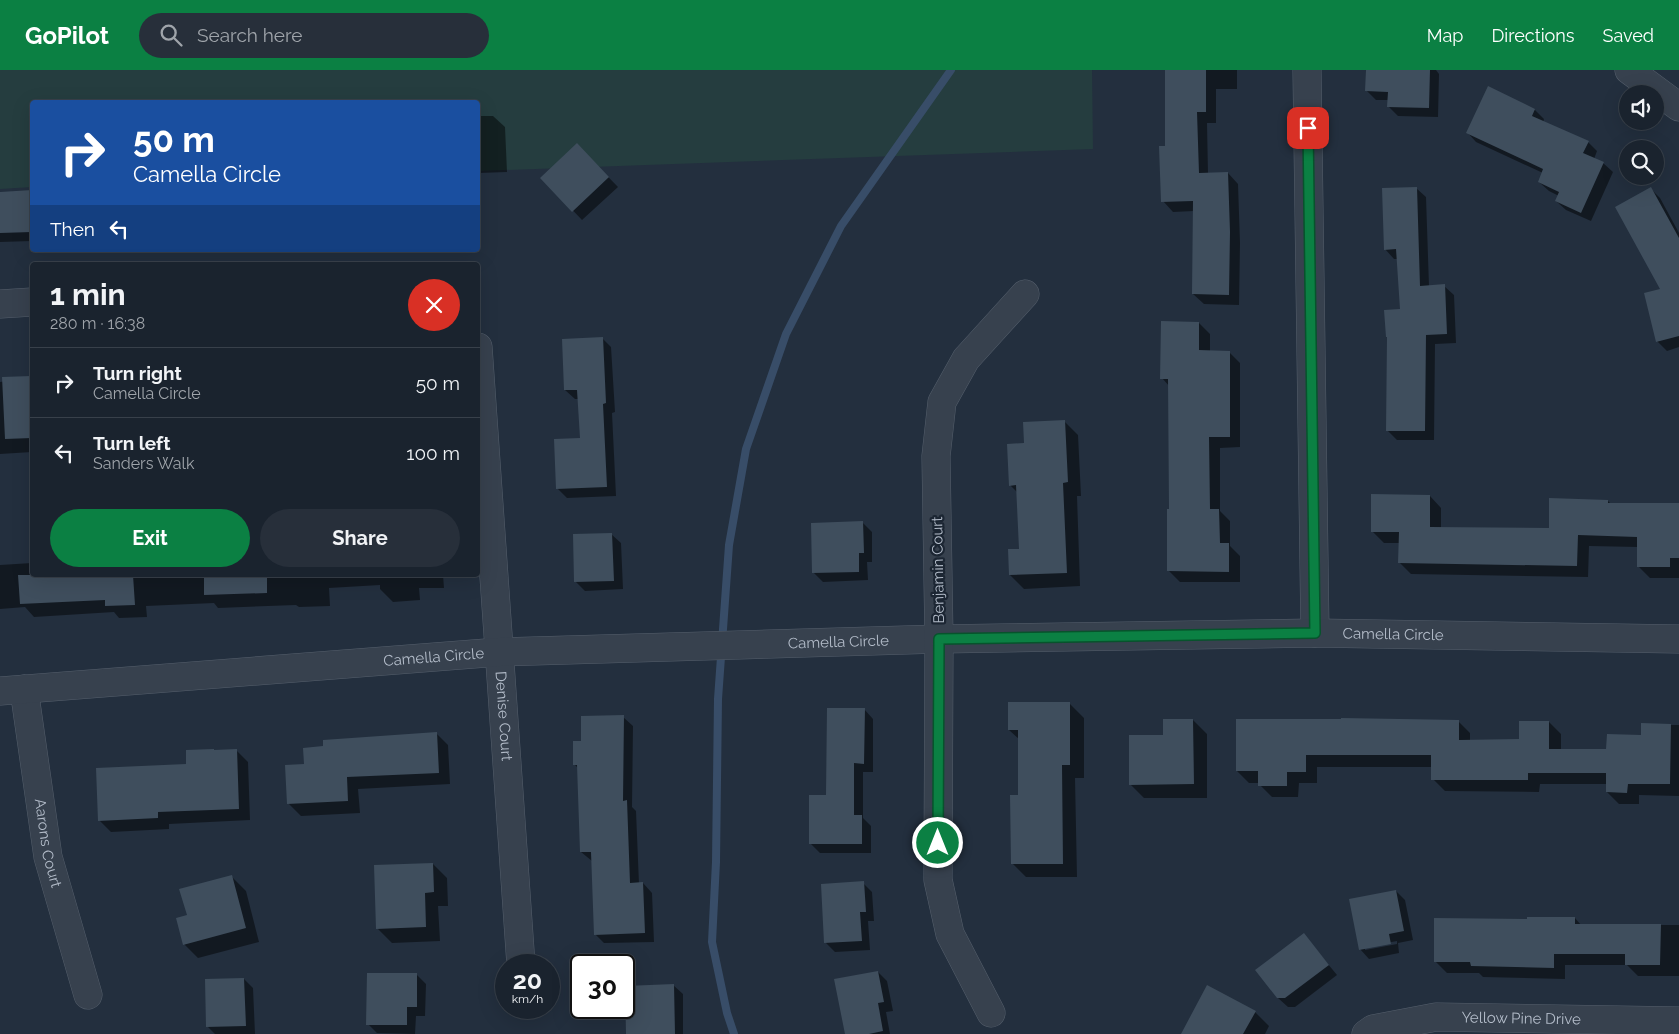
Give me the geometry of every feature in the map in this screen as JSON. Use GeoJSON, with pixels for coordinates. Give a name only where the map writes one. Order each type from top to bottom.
{"type":"FeatureCollection","features":[{"type":"Feature","properties":{"kind":"street"},"geometry":{"type":"LineString","coordinates":[[1307,70],[1315,633]]}},
{"type":"Feature","properties":{"kind":"street"},"geometry":{"type":"LineString","coordinates":[[1629,70],[1679,106]]}},
{"type":"Feature","properties":{"kind":"street","name":"Benjamin Court"},"geometry":{"type":"LineString","coordinates":[[991,1013],[950,934],[938,880],[939,639],[936,456],[942,402],[966,359],[1025,294]]}},
{"type":"Feature","properties":{"kind":"street"},"geometry":{"type":"LineString","coordinates":[[0,304],[30,302]]}},
{"type":"Feature","properties":{"kind":"street","name":"Denise Court"},"geometry":{"type":"LineString","coordinates":[[480,377],[520,954]]}},
{"type":"Feature","properties":{"kind":"street","name":"Camella Circle"},"geometry":{"type":"LineString","coordinates":[[12,690],[499,652],[939,639],[1315,633],[1679,639]]}},
{"type":"Feature","properties":{"kind":"street","name":"Aarons Court"},"geometry":{"type":"LineString","coordinates":[[12,690],[48,857],[88,995]]}},
{"type":"Feature","properties":{"kind":"street","name":"Yellow Pine Drive"},"geometry":{"type":"LineString","coordinates":[[1366,1034],[1373,1029],[1436,1017],[1679,1021]]}},
{"type":"Feature","properties":{"kind":"green space"},"geometry":{"type":"Polygon","coordinates":[[[0,70],[1092,70],[1093,149],[480,171],[480,100],[30,100],[30,187],[0,189],[0,70]]]}},
{"type":"Feature","properties":{"kind":"building"},"geometry":{"type":"Polygon","coordinates":[[[1165,70],[1206,70],[1206,112],[1197,112],[1199,173],[1228,172],[1230,232],[1229,295],[1192,294],[1193,201],[1161,202],[1159,146],[1165,146],[1165,70]]]}},
{"type":"Feature","properties":{"kind":"building"},"geometry":{"type":"Polygon","coordinates":[[[1366,70],[1430,70],[1429,108],[1387,107],[1388,92],[1365,91],[1366,70]]]}},
{"type":"Feature","properties":{"kind":"building"},"geometry":{"type":"Polygon","coordinates":[[[1488,86],[1535,109],[1532,116],[1589,141],[1583,153],[1604,162],[1581,213],[1555,201],[1559,192],[1538,182],[1543,169],[1466,133],[1488,86]]]}},
{"type":"Feature","properties":{"kind":"building"},"geometry":{"type":"Polygon","coordinates":[[[577,143],[609,177],[572,212],[540,178],[577,143]]]}},
{"type":"Feature","properties":{"kind":"building"},"geometry":{"type":"Polygon","coordinates":[[[1417,187],[1420,286],[1445,284],[1447,334],[1426,335],[1425,431],[1386,431],[1387,337],[1384,310],[1400,309],[1396,249],[1384,250],[1382,188],[1417,187]]]}},
{"type":"Feature","properties":{"kind":"building"},"geometry":{"type":"Polygon","coordinates":[[[1651,187],[1679,238],[1679,336],[1656,342],[1644,293],[1660,289],[1615,207],[1651,187]]]}},
{"type":"Feature","properties":{"kind":"building"},"geometry":{"type":"Polygon","coordinates":[[[30,190],[30,232],[0,233],[0,192],[30,190]]]}},
{"type":"Feature","properties":{"kind":"building"},"geometry":{"type":"Polygon","coordinates":[[[1161,321],[1199,322],[1199,350],[1230,351],[1230,437],[1209,437],[1210,509],[1219,509],[1220,543],[1229,543],[1229,572],[1167,571],[1167,509],[1169,509],[1168,379],[1160,379],[1161,321]]]}},
{"type":"Feature","properties":{"kind":"building"},"geometry":{"type":"Polygon","coordinates":[[[603,337],[606,403],[603,404],[607,487],[556,489],[554,439],[580,438],[577,390],[564,390],[562,339],[603,337]]]}},
{"type":"Feature","properties":{"kind":"building"},"geometry":{"type":"Polygon","coordinates":[[[30,376],[30,438],[5,439],[2,377],[30,376]]]}},
{"type":"Feature","properties":{"kind":"building"},"geometry":{"type":"Polygon","coordinates":[[[1065,420],[1068,482],[1063,483],[1067,573],[1009,575],[1008,549],[1019,549],[1016,485],[1009,486],[1007,444],[1024,443],[1023,422],[1065,420]]]}},
{"type":"Feature","properties":{"kind":"building"},"geometry":{"type":"Polygon","coordinates":[[[1371,494],[1430,495],[1430,527],[1549,528],[1549,498],[1608,500],[1608,503],[1679,503],[1679,558],[1670,558],[1670,567],[1637,567],[1637,537],[1578,535],[1577,566],[1398,563],[1399,532],[1371,532],[1371,494]]]}},
{"type":"Feature","properties":{"kind":"building"},"geometry":{"type":"Polygon","coordinates":[[[863,521],[864,553],[859,553],[859,572],[812,573],[811,523],[863,521]]]}},
{"type":"Feature","properties":{"kind":"building"},"geometry":{"type":"Polygon","coordinates":[[[612,533],[614,581],[574,582],[573,534],[612,533]]]}},
{"type":"Feature","properties":{"kind":"building"},"geometry":{"type":"Polygon","coordinates":[[[18,575],[30,575],[30,577],[133,577],[135,605],[105,606],[105,600],[20,604],[18,575]]]}},
{"type":"Feature","properties":{"kind":"building"},"geometry":{"type":"Polygon","coordinates":[[[204,577],[267,577],[267,593],[204,595],[204,577]]]}},
{"type":"Feature","properties":{"kind":"building"},"geometry":{"type":"Polygon","coordinates":[[[1008,702],[1070,702],[1070,765],[1062,765],[1063,864],[1011,864],[1010,795],[1018,795],[1018,730],[1008,730],[1008,702]]]}},
{"type":"Feature","properties":{"kind":"building"},"geometry":{"type":"Polygon","coordinates":[[[827,708],[865,708],[864,764],[854,763],[854,815],[862,815],[862,844],[809,844],[809,795],[826,795],[827,708]]]}},
{"type":"Feature","properties":{"kind":"building"},"geometry":{"type":"Polygon","coordinates":[[[624,715],[623,801],[627,800],[630,883],[643,882],[645,933],[594,935],[591,852],[580,852],[577,765],[573,765],[573,741],[581,741],[581,716],[624,715]]]}},
{"type":"Feature","properties":{"kind":"building"},"geometry":{"type":"Polygon","coordinates":[[[1163,719],[1193,719],[1194,784],[1129,785],[1129,735],[1163,735],[1163,719]]]}},
{"type":"Feature","properties":{"kind":"building"},"geometry":{"type":"Polygon","coordinates":[[[1236,719],[1459,720],[1459,740],[1519,739],[1519,721],[1549,721],[1549,749],[1606,749],[1607,734],[1641,735],[1641,723],[1671,724],[1670,784],[1628,784],[1627,793],[1606,792],[1606,773],[1528,773],[1528,780],[1431,780],[1431,755],[1306,755],[1306,772],[1287,772],[1287,786],[1258,786],[1258,771],[1236,771],[1236,719]]]}},
{"type":"Feature","properties":{"kind":"building"},"geometry":{"type":"Polygon","coordinates":[[[437,732],[439,773],[347,777],[348,801],[287,804],[285,765],[304,764],[303,748],[323,746],[323,740],[437,732]]]}},
{"type":"Feature","properties":{"kind":"building"},"geometry":{"type":"Polygon","coordinates":[[[237,749],[239,809],[158,812],[158,818],[98,821],[96,768],[186,764],[186,750],[237,749]]]}},
{"type":"Feature","properties":{"kind":"building"},"geometry":{"type":"Polygon","coordinates":[[[433,863],[434,892],[425,893],[426,927],[376,929],[374,865],[433,863]]]}},
{"type":"Feature","properties":{"kind":"building"},"geometry":{"type":"Polygon","coordinates":[[[232,875],[246,928],[183,945],[176,918],[187,915],[179,889],[232,875]]]}},
{"type":"Feature","properties":{"kind":"building"},"geometry":{"type":"Polygon","coordinates":[[[864,881],[866,912],[860,912],[862,941],[824,943],[821,884],[864,881]]]}},
{"type":"Feature","properties":{"kind":"building"},"geometry":{"type":"Polygon","coordinates":[[[1396,890],[1404,931],[1389,934],[1391,944],[1359,950],[1349,899],[1396,890]]]}},
{"type":"Feature","properties":{"kind":"building"},"geometry":{"type":"Polygon","coordinates":[[[1527,917],[1575,917],[1575,924],[1661,924],[1660,965],[1625,965],[1625,954],[1554,954],[1554,968],[1471,966],[1470,962],[1434,962],[1434,918],[1527,919],[1527,917]]]}},
{"type":"Feature","properties":{"kind":"building"},"geometry":{"type":"Polygon","coordinates":[[[1304,933],[1329,965],[1285,998],[1277,998],[1255,970],[1304,933]]]}},
{"type":"Feature","properties":{"kind":"building"},"geometry":{"type":"Polygon","coordinates":[[[878,971],[884,1002],[878,1003],[883,1031],[869,1034],[845,1034],[834,979],[878,971]]]}},
{"type":"Feature","properties":{"kind":"building"},"geometry":{"type":"Polygon","coordinates":[[[367,973],[417,973],[417,1007],[407,1007],[407,1025],[366,1025],[367,973]]]}},
{"type":"Feature","properties":{"kind":"building"},"geometry":{"type":"Polygon","coordinates":[[[244,978],[246,1026],[206,1027],[205,979],[244,978]]]}},
{"type":"Feature","properties":{"kind":"building"},"geometry":{"type":"Polygon","coordinates":[[[674,984],[675,1034],[626,1034],[626,1019],[635,1019],[635,986],[674,984]]]}},
{"type":"Feature","properties":{"kind":"building"},"geometry":{"type":"Polygon","coordinates":[[[1207,985],[1256,1011],[1243,1034],[1181,1034],[1207,985]]]}},
{"type":"Feature","properties":{"kind":"waterway"},"geometry":{"type":"LineString","coordinates":[[734,1034],[727,1013],[712,942],[716,862],[718,699],[729,545],[746,449],[786,334],[841,226],[951,70]]}},
{"type":"Feature","properties":{"kind":"route"},"geometry":{"type":"LineString","coordinates":[[938,843],[939,639],[1315,633],[1308,128]]}}]}
